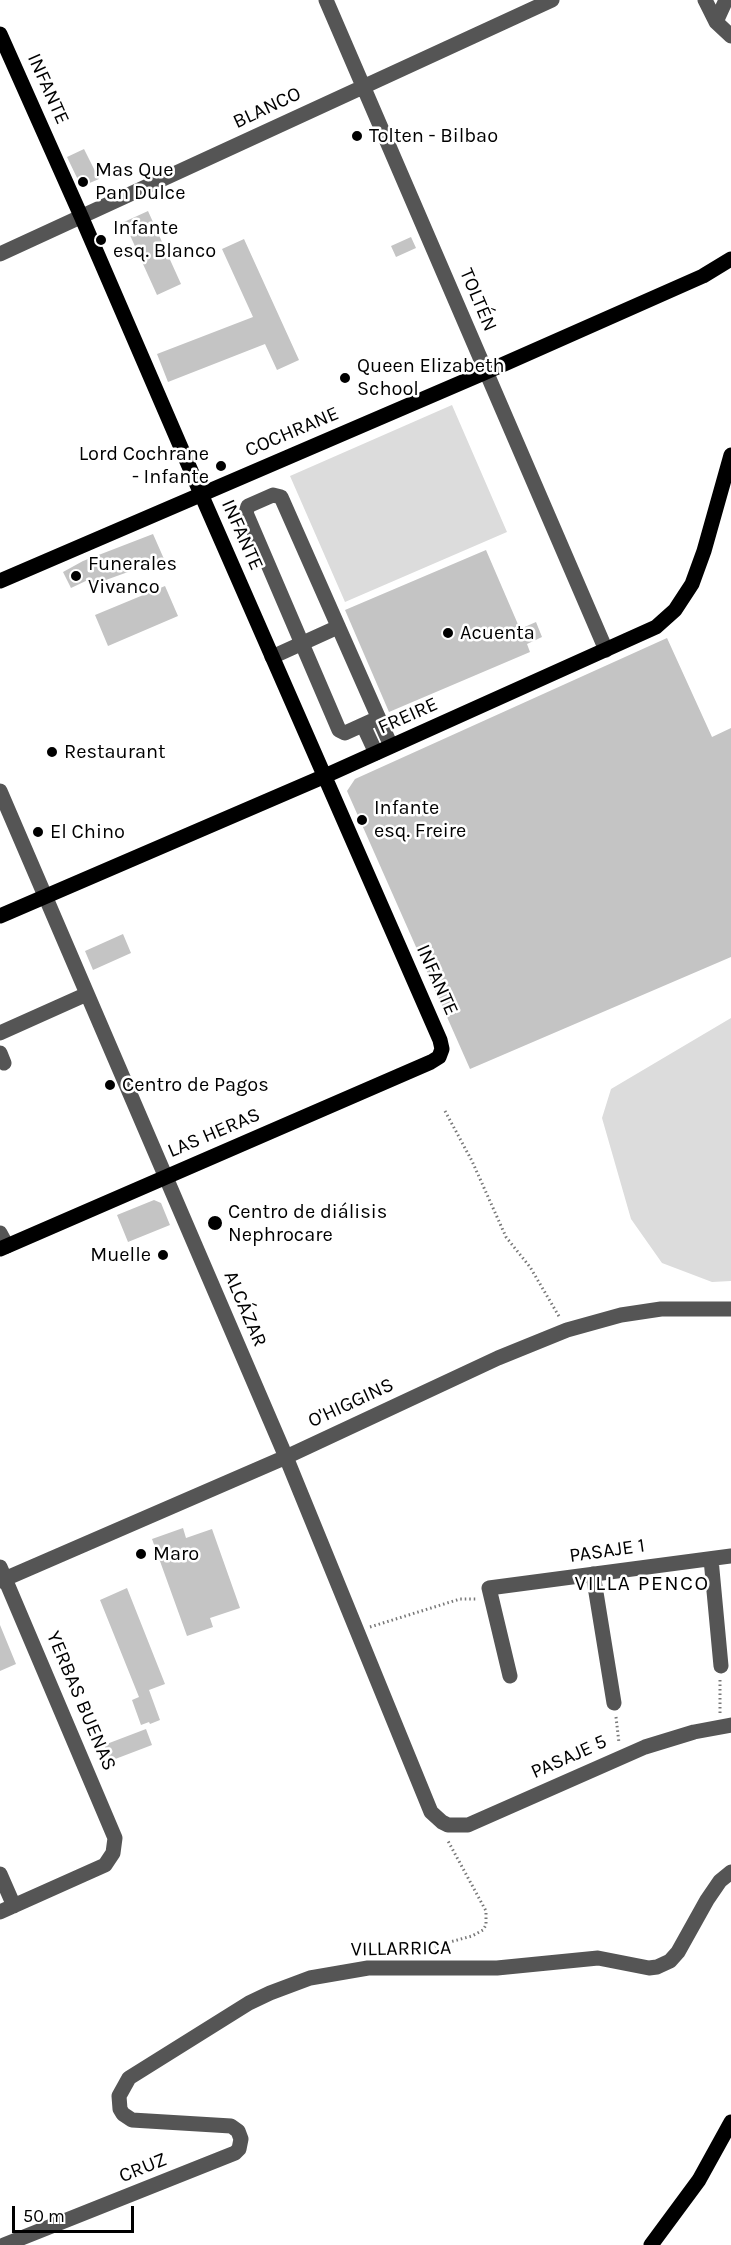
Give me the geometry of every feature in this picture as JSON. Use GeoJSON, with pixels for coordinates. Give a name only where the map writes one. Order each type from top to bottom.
{"type":"FeatureCollection","features":[{"type":"Feature","properties":{"kind":"main road","name":"INFANTE"},"geometry":{"type":"LineString","coordinates":[[0,34],[440,1040],[441,1053]]}},
{"type":"Feature","properties":{"kind":"main road","name":"COCHRANE"},"geometry":{"type":"LineString","coordinates":[[0,581],[486,372],[703,276],[731,259]]}},
{"type":"Feature","properties":{"kind":"main road","name":"FREIRE"},"geometry":{"type":"LineString","coordinates":[[0,916],[325,776],[656,627],[685,597],[701,560],[731,455]]}},
{"type":"Feature","properties":{"kind":"main road","name":"LAS HERAS"},"geometry":{"type":"LineString","coordinates":[[2,1243],[165,1177],[431,1062],[441,1053]]}},
{"type":"Feature","properties":{"kind":"main road"},"geometry":{"type":"LineString","coordinates":[[651,2245],[699,2180],[731,2122]]}},
{"type":"Feature","properties":{"kind":"street","name":"TOLTÉN"},"geometry":{"type":"LineString","coordinates":[[326,0],[606,650]]}},
{"type":"Feature","properties":{"kind":"street","name":"BLANCO"},"geometry":{"type":"LineString","coordinates":[[0,254],[552,0]]}},
{"type":"Feature","properties":{"kind":"street"},"geometry":{"type":"LineString","coordinates":[[705,0],[716,22],[731,36]]}},
{"type":"Feature","properties":{"kind":"street"},"geometry":{"type":"LineString","coordinates":[[716,22],[726,0]]}},
{"type":"Feature","properties":{"kind":"street"},"geometry":{"type":"LineString","coordinates":[[378,718],[345,733],[339,730],[246,513],[248,506],[273,495],[281,497],[391,746]]}},
{"type":"Feature","properties":{"kind":"street"},"geometry":{"type":"LineString","coordinates":[[272,657],[338,627]]}},
{"type":"Feature","properties":{"kind":"street"},"geometry":{"type":"LineString","coordinates":[[363,725],[376,753]]}},
{"type":"Feature","properties":{"kind":"street","name":"ALCÁZAR"},"geometry":{"type":"LineString","coordinates":[[0,791],[286,1457],[436,1817]]}},
{"type":"Feature","properties":{"kind":"street"},"geometry":{"type":"LineString","coordinates":[[0,1033],[87,994]]}},
{"type":"Feature","properties":{"kind":"street","name":"O'HIGGINS"},"geometry":{"type":"LineString","coordinates":[[2,1576],[286,1457],[498,1358],[567,1330],[621,1315],[661,1309],[731,1309]]}},
{"type":"Feature","properties":{"kind":"street","name":"PASAJE 1"},"geometry":{"type":"LineString","coordinates":[[489,1588],[731,1556]]}},
{"type":"Feature","properties":{"kind":"street"},"geometry":{"type":"LineString","coordinates":[[711,1559],[721,1666]]}},
{"type":"Feature","properties":{"kind":"street"},"geometry":{"type":"LineString","coordinates":[[593,1574],[614,1703]]}},
{"type":"Feature","properties":{"kind":"street","name":"YERBAS BUENAS"},"geometry":{"type":"LineString","coordinates":[[2,1576],[115,1838],[113,1853],[105,1865],[7,1909]]}},
{"type":"Feature","properties":{"kind":"street"},"geometry":{"type":"LineString","coordinates":[[489,1588],[510,1676]]}},
{"type":"Feature","properties":{"kind":"street","name":"PASAJE 5"},"geometry":{"type":"LineString","coordinates":[[436,1817],[454,1827],[468,1825],[669,1738],[725,1726]]}},
{"type":"Feature","properties":{"kind":"street","name":"VILLARRICA"},"geometry":{"type":"LineString","coordinates":[[230,2156],[235,2153],[241,2143],[240,2135],[231,2126],[137,2121],[127,2118],[118,2103],[125,2082],[249,2004],[290,1985],[330,1973],[368,1968],[497,1968],[583,1959],[612,1959],[649,1968],[664,1965],[678,1952],[720,1881],[731,1872]]}},
{"type":"Feature","properties":{"kind":"street"},"geometry":{"type":"LineString","coordinates":[[0,1874],[7,1909]]}},
{"type":"Feature","properties":{"kind":"street","name":"CRUZ"},"geometry":{"type":"LineString","coordinates":[[4,2245],[230,2156]]}},
{"type":"Feature","properties":{"kind":"path"},"geometry":{"type":"LineString","coordinates":[[445,1111],[472,1161],[506,1238],[530,1267],[567,1330]]}},
{"type":"Feature","properties":{"kind":"path"},"geometry":{"type":"LineString","coordinates":[[357,1631],[460,1599],[479,1599],[485,1596],[489,1588]]}},
{"type":"Feature","properties":{"kind":"path"},"geometry":{"type":"LineString","coordinates":[[721,1666],[725,1726]]}},
{"type":"Feature","properties":{"kind":"path"},"geometry":{"type":"LineString","coordinates":[[614,1703],[621,1757]]}},
{"type":"Feature","properties":{"kind":"path"},"geometry":{"type":"LineString","coordinates":[[409,1953],[478,1934],[483,1930],[487,1920],[486,1911],[436,1817]]}},
{"type":"Feature","properties":{"kind":"shaded area"},"geometry":{"type":"Polygon","coordinates":[[[452,405],[507,532],[345,602],[290,476],[452,405]]]}},
{"type":"Feature","properties":{"kind":"shaded area"},"geometry":{"type":"Polygon","coordinates":[[[731,1018],[731,1281],[712,1282],[662,1263],[631,1219],[602,1118],[611,1089],[731,1018]]]}},
{"type":"Feature","properties":{"kind":"building"},"geometry":{"type":"Polygon","coordinates":[[[84,149],[99,179],[85,185],[79,182],[67,157],[84,149]]]}},
{"type":"Feature","properties":{"kind":"building"},"geometry":{"type":"Polygon","coordinates":[[[148,211],[181,284],[157,295],[124,222],[148,211]]]}},
{"type":"Feature","properties":{"kind":"building"},"geometry":{"type":"Polygon","coordinates":[[[411,237],[416,248],[396,257],[391,246],[411,237]]]}},
{"type":"Feature","properties":{"kind":"building"},"geometry":{"type":"Polygon","coordinates":[[[244,239],[299,360],[277,370],[265,344],[168,382],[157,354],[253,317],[222,249],[244,239]]]}},
{"type":"Feature","properties":{"kind":"building"},"geometry":{"type":"Polygon","coordinates":[[[153,534],[164,559],[92,585],[90,579],[71,588],[63,572],[83,561],[153,534]]]}},
{"type":"Feature","properties":{"kind":"building","name":"Acuenta"},"geometry":{"type":"Polygon","coordinates":[[[486,550],[520,629],[536,622],[542,637],[527,644],[530,652],[389,712],[345,610],[486,550]]]}},
{"type":"Feature","properties":{"kind":"building"},"geometry":{"type":"Polygon","coordinates":[[[165,586],[178,616],[108,646],[95,615],[165,586]]]}},
{"type":"Feature","properties":{"kind":"building"},"geometry":{"type":"Polygon","coordinates":[[[667,638],[712,737],[731,728],[731,957],[470,1069],[347,791],[355,779],[667,638]]]}},
{"type":"Feature","properties":{"kind":"building"},"geometry":{"type":"Polygon","coordinates":[[[123,934],[131,953],[93,970],[85,951],[123,934]]]}},
{"type":"Feature","properties":{"kind":"building"},"geometry":{"type":"Polygon","coordinates":[[[154,1200],[161,1203],[170,1225],[128,1242],[117,1215],[154,1200]]]}},
{"type":"Feature","properties":{"kind":"building"},"geometry":{"type":"Polygon","coordinates":[[[183,1528],[186,1538],[212,1529],[240,1608],[210,1618],[213,1627],[187,1636],[152,1539],[183,1528]]]}},
{"type":"Feature","properties":{"kind":"building"},"geometry":{"type":"Polygon","coordinates":[[[127,1588],[165,1684],[149,1690],[160,1720],[150,1724],[149,1722],[141,1725],[132,1700],[139,1697],[100,1600],[127,1588]]]}},
{"type":"Feature","properties":{"kind":"building"},"geometry":{"type":"Polygon","coordinates":[[[0,1625],[16,1664],[0,1671],[0,1625]]]}},
{"type":"Feature","properties":{"kind":"building"},"geometry":{"type":"Polygon","coordinates":[[[146,1729],[152,1745],[110,1761],[104,1745],[146,1729]]]}},
{"type":"Feature","properties":{"kind":"place","name":"Tolten - Bilbao"},"geometry":{"type":"Point","coordinates":[357,136]}},
{"type":"Feature","properties":{"kind":"place","name":"Mas Que Pan Dulce"},"geometry":{"type":"Point","coordinates":[83,182]}},
{"type":"Feature","properties":{"kind":"place","name":"Infante esq. Blanco"},"geometry":{"type":"Point","coordinates":[101,240]}},
{"type":"Feature","properties":{"kind":"place","name":"Queen Elizabeth School"},"geometry":{"type":"Point","coordinates":[345,378]}},
{"type":"Feature","properties":{"kind":"place","name":"Lord Cochrane - Infante"},"geometry":{"type":"Point","coordinates":[221,466]}},
{"type":"Feature","properties":{"kind":"place","name":"Funerales Vivanco"},"geometry":{"type":"Point","coordinates":[76,576]}},
{"type":"Feature","properties":{"kind":"place","name":"Acuenta"},"geometry":{"type":"Point","coordinates":[448,633]}},
{"type":"Feature","properties":{"kind":"place","name":"Restaurant"},"geometry":{"type":"Point","coordinates":[52,752]}},
{"type":"Feature","properties":{"kind":"place","name":"Infante esq. Freire"},"geometry":{"type":"Point","coordinates":[362,820]}},
{"type":"Feature","properties":{"kind":"place","name":"El Chino"},"geometry":{"type":"Point","coordinates":[38,832]}},
{"type":"Feature","properties":{"kind":"place","name":"Centro de Pagos"},"geometry":{"type":"Point","coordinates":[110,1085]}},
{"type":"Feature","properties":{"kind":"place","name":"Centro de diálisis Nephrocare"},"geometry":{"type":"Point","coordinates":[215,1223]}},
{"type":"Feature","properties":{"kind":"place","name":"Muelle"},"geometry":{"type":"Point","coordinates":[163,1255]}},
{"type":"Feature","properties":{"kind":"place","name":"Maro"},"geometry":{"type":"Point","coordinates":[141,1554]}},
{"type":"Feature","properties":{"kind":"district","name":"VILLA PENCO"},"geometry":{"type":"Point","coordinates":[642,1584]}}]}
